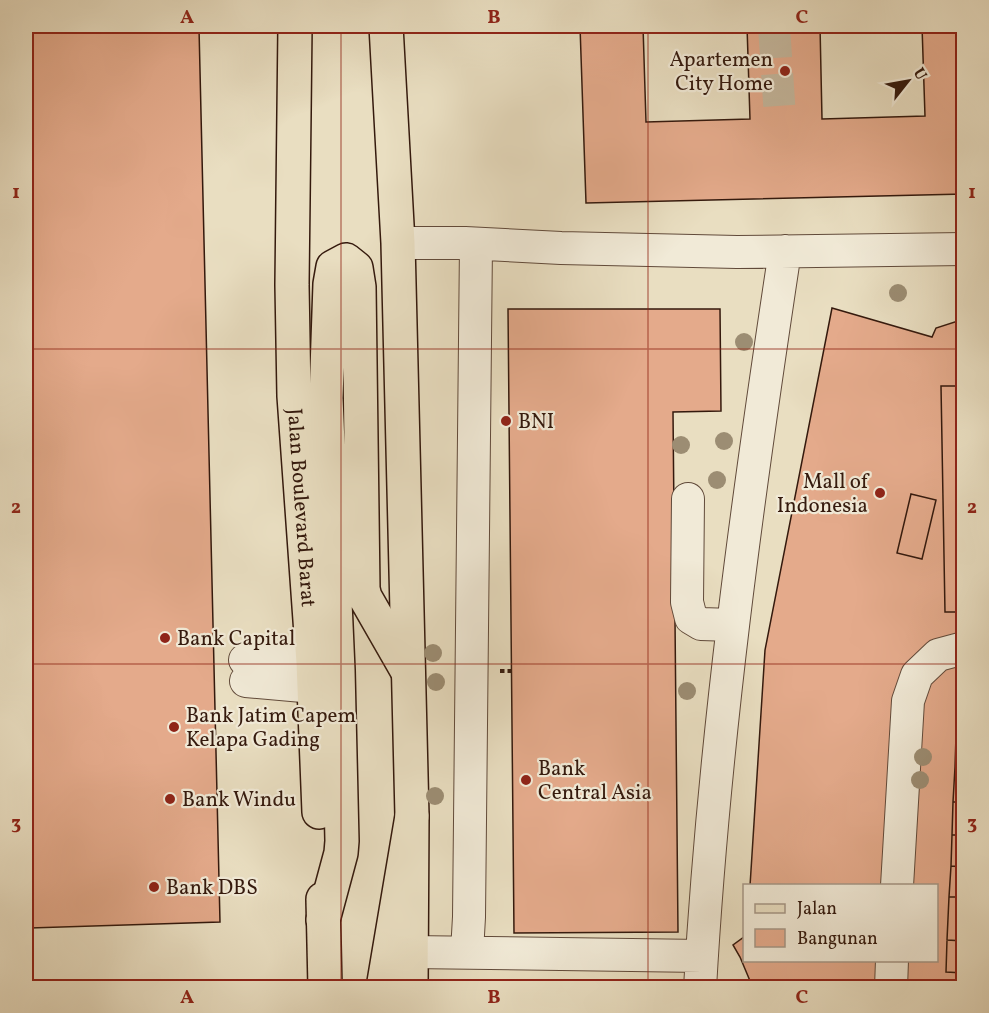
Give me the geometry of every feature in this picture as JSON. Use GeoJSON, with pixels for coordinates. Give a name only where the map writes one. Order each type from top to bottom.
{"type":"FeatureCollection","features":[{"type":"Feature","properties":{"kind":"main road","name":"Jalan Boulevard Barat"},"geometry":{"type":"LineString","coordinates":[[295,26],[292,285],[294,396],[313,674],[326,987]]}},
{"type":"Feature","properties":{"kind":"main road"},"geometry":{"type":"LineString","coordinates":[[386,26],[398,243],[412,816],[411,987]]}},
{"type":"Feature","properties":{"kind":"main road"},"geometry":{"type":"LineString","coordinates":[[323,920],[341,853],[342,841],[338,670],[326,398],[330,284],[333,267],[346,260],[356,268],[359,287],[363,589],[365,597],[408,672]]}},
{"type":"Feature","properties":{"kind":"main road"},"geometry":{"type":"LineString","coordinates":[[383,987],[412,816]]}},
{"type":"Feature","properties":{"kind":"street"},"geometry":{"type":"LineString","coordinates":[[398,243],[476,244],[561,249],[785,251],[963,249]]}},
{"type":"Feature","properties":{"kind":"street"},"geometry":{"type":"LineString","coordinates":[[467,952],[470,917],[476,244]]}},
{"type":"Feature","properties":{"kind":"street"},"geometry":{"type":"LineString","coordinates":[[700,987],[705,904],[733,625],[785,251]]}},
{"type":"Feature","properties":{"kind":"street"},"geometry":{"type":"LineString","coordinates":[[688,499],[687,602],[691,618],[701,624],[733,625]]}},
{"type":"Feature","properties":{"kind":"street"},"geometry":{"type":"LineString","coordinates":[[897,884],[908,701],[917,675],[938,655],[963,648]]}},
{"type":"Feature","properties":{"kind":"street"},"geometry":{"type":"LineString","coordinates":[[245,670],[313,674]]}},
{"type":"Feature","properties":{"kind":"street"},"geometry":{"type":"LineString","coordinates":[[410,951],[702,956]]}},
{"type":"Feature","properties":{"kind":"street"},"geometry":{"type":"LineString","coordinates":[[891,987],[892,962]]}},
{"type":"Feature","properties":{"kind":"building","name":"Apartemen City Home"},"geometry":{"type":"Polygon","coordinates":[[[580,26],[643,26],[646,122],[750,119],[747,26],[820,26],[822,119],[925,116],[922,26],[964,26],[964,194],[586,203],[580,26]]]}},
{"type":"Feature","properties":{"kind":"building"},"geometry":{"type":"Polygon","coordinates":[[[199,28],[220,922],[30,928],[26,476],[26,30],[199,28]]]}},
{"type":"Feature","properties":{"kind":"building","name":"Mall of Indonesia"},"geometry":{"type":"Polygon","coordinates":[[[832,308],[932,337],[936,328],[964,319],[964,988],[753,988],[733,945],[743,938],[743,962],[938,962],[938,884],[750,884],[765,650],[832,308]]]}},
{"type":"Feature","properties":{"kind":"building"},"geometry":{"type":"Polygon","coordinates":[[[508,309],[720,309],[721,411],[673,412],[678,932],[514,933],[508,309]]]}},
{"type":"Feature","properties":{"kind":"building"},"geometry":{"type":"Polygon","coordinates":[[[941,386],[964,386],[964,612],[945,612],[941,386]]]}},
{"type":"Feature","properties":{"kind":"building"},"geometry":{"type":"Polygon","coordinates":[[[911,494],[936,500],[922,559],[897,553],[911,494]]]}},
{"type":"Feature","properties":{"kind":"building"},"geometry":{"type":"Polygon","coordinates":[[[959,680],[964,680],[964,736],[956,736],[959,680]]]}},
{"type":"Feature","properties":{"kind":"building"},"geometry":{"type":"Polygon","coordinates":[[[956,736],[964,736],[964,768],[955,767],[956,736]]]}},
{"type":"Feature","properties":{"kind":"building"},"geometry":{"type":"Polygon","coordinates":[[[955,767],[964,768],[964,802],[953,802],[955,767]]]}},
{"type":"Feature","properties":{"kind":"building"},"geometry":{"type":"Polygon","coordinates":[[[953,802],[964,802],[964,835],[952,835],[953,802]]]}},
{"type":"Feature","properties":{"kind":"building"},"geometry":{"type":"Polygon","coordinates":[[[952,835],[964,835],[964,867],[951,866],[952,835]]]}},
{"type":"Feature","properties":{"kind":"building"},"geometry":{"type":"Polygon","coordinates":[[[951,866],[964,867],[964,897],[949,897],[951,866]]]}},
{"type":"Feature","properties":{"kind":"building"},"geometry":{"type":"Polygon","coordinates":[[[949,897],[964,897],[964,941],[947,940],[949,897]]]}},
{"type":"Feature","properties":{"kind":"building"},"geometry":{"type":"Polygon","coordinates":[[[947,940],[964,941],[964,973],[946,972],[947,940]]]}},
{"type":"Feature","properties":{"kind":"building"},"geometry":{"type":"Polygon","coordinates":[[[949,982],[964,982],[964,988],[949,988],[949,982]]]}},
{"type":"Feature","properties":{"kind":"tunnel"},"geometry":{"type":"LineString","coordinates":[[774,26],[780,117]]}},
{"type":"Feature","properties":{"kind":"place","name":"Apartemen City Home"},"geometry":{"type":"Point","coordinates":[785,71]}},
{"type":"Feature","properties":{"kind":"place","name":"BNI"},"geometry":{"type":"Point","coordinates":[506,421]}},
{"type":"Feature","properties":{"kind":"place","name":"Mall of Indonesia"},"geometry":{"type":"Point","coordinates":[880,493]}},
{"type":"Feature","properties":{"kind":"place","name":"Bank Capital"},"geometry":{"type":"Point","coordinates":[165,638]}},
{"type":"Feature","properties":{"kind":"place","name":"Bank Jatim Capem Kelapa Gading"},"geometry":{"type":"Point","coordinates":[174,727]}},
{"type":"Feature","properties":{"kind":"place","name":"Bank Central Asia"},"geometry":{"type":"Point","coordinates":[526,780]}},
{"type":"Feature","properties":{"kind":"place","name":"Bank Windu"},"geometry":{"type":"Point","coordinates":[170,799]}},
{"type":"Feature","properties":{"kind":"place","name":"Bank DBS"},"geometry":{"type":"Point","coordinates":[154,887]}}]}
